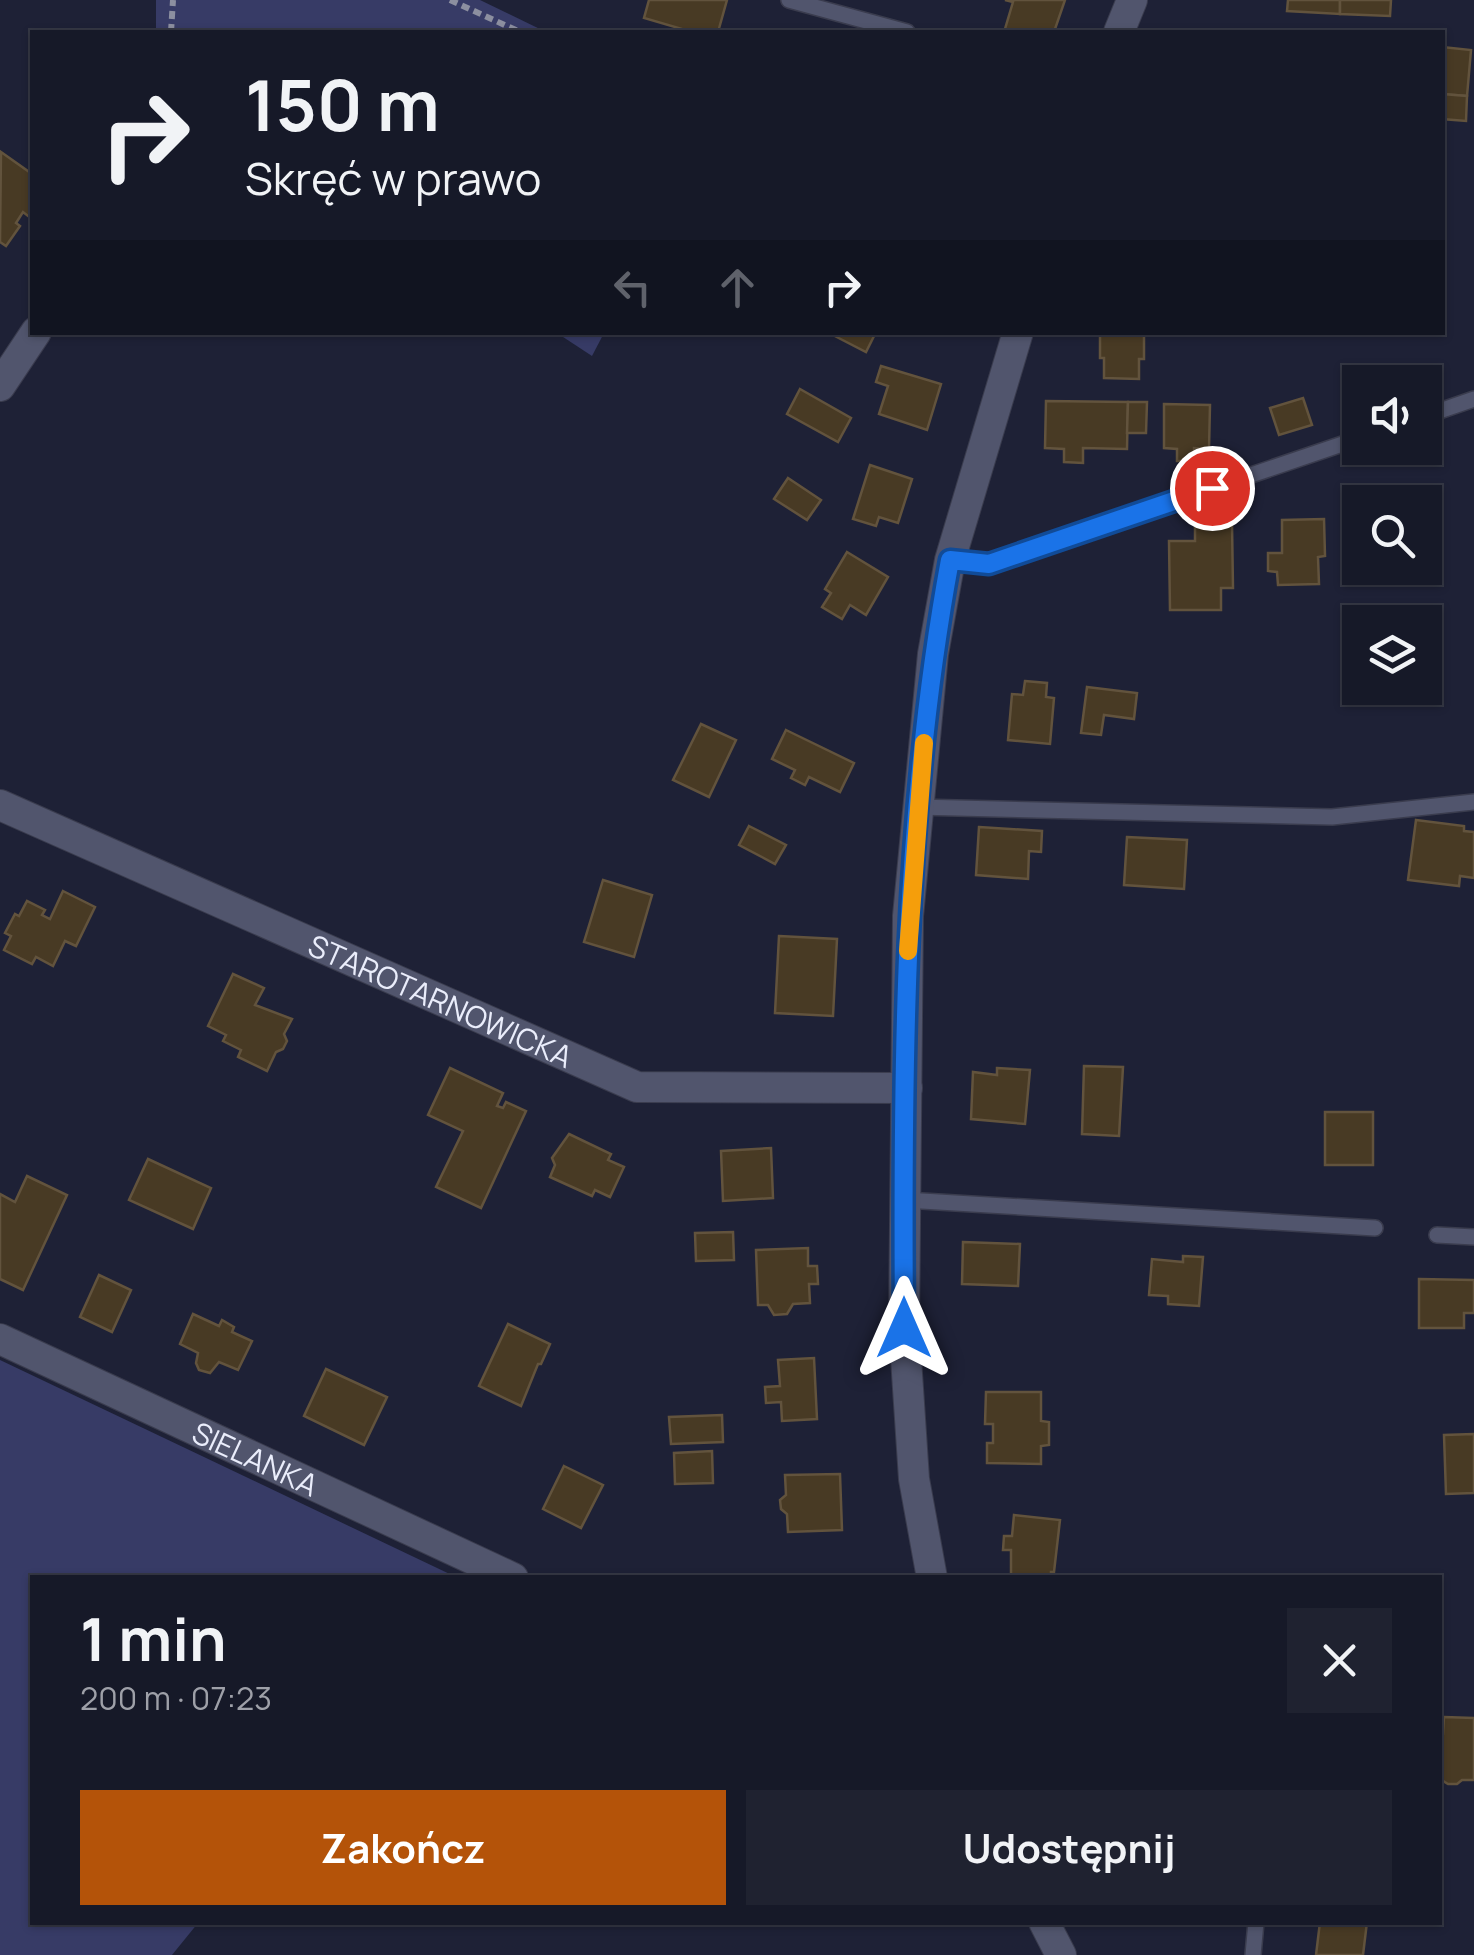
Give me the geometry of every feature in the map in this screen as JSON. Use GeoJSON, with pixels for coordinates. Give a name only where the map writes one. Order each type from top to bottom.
{"type":"FeatureCollection","features":[{"type":"Feature","properties":{"kind":"street"},"geometry":{"type":"LineString","coordinates":[[1120,30],[1132,0]]}},
{"type":"Feature","properties":{"kind":"street"},"geometry":{"type":"LineString","coordinates":[[0,386],[34,335]]}},
{"type":"Feature","properties":{"kind":"street"},"geometry":{"type":"LineString","coordinates":[[931,1575],[914,1479],[908,1411],[908,916],[933,654],[950,560],[1017,335]]}},
{"type":"Feature","properties":{"kind":"street","name":"STAROTARNOWICKA"},"geometry":{"type":"LineString","coordinates":[[0,805],[636,1087],[907,1088]]}},
{"type":"Feature","properties":{"kind":"street","name":"SIELANKA"},"geometry":{"type":"LineString","coordinates":[[0,1339],[507,1575]]}},
{"type":"Feature","properties":{"kind":"street"},"geometry":{"type":"LineString","coordinates":[[1046,1925],[1062,1955]]}},
{"type":"Feature","properties":{"kind":"lane"},"geometry":{"type":"LineString","coordinates":[[789,0],[900,30]]}},
{"type":"Feature","properties":{"kind":"lane"},"geometry":{"type":"LineString","coordinates":[[1442,410],[1474,399]]}},
{"type":"Feature","properties":{"kind":"lane"},"geometry":{"type":"LineString","coordinates":[[950,560],[989,564],[1342,444]]}},
{"type":"Feature","properties":{"kind":"lane"},"geometry":{"type":"LineString","coordinates":[[916,807],[1332,817],[1474,802]]}},
{"type":"Feature","properties":{"kind":"lane"},"geometry":{"type":"LineString","coordinates":[[906,1200],[1375,1228]]}},
{"type":"Feature","properties":{"kind":"lane"},"geometry":{"type":"LineString","coordinates":[[1437,1235],[1474,1237]]}},
{"type":"Feature","properties":{"kind":"lane"},"geometry":{"type":"LineString","coordinates":[[1253,1955],[1256,1925]]}},
{"type":"Feature","properties":{"kind":"path"},"geometry":{"type":"LineString","coordinates":[[171,30],[173,0]]}},
{"type":"Feature","properties":{"kind":"path"},"geometry":{"type":"LineString","coordinates":[[450,0],[516,30]]}},
{"type":"Feature","properties":{"kind":"shaded area"},"geometry":{"type":"Polygon","coordinates":[[[156,0],[480,0],[542,30],[156,30],[156,0]]]}},
{"type":"Feature","properties":{"kind":"shaded area"},"geometry":{"type":"Polygon","coordinates":[[[560,335],[603,335],[592,356],[560,335]]]}},
{"type":"Feature","properties":{"kind":"shaded area"},"geometry":{"type":"Polygon","coordinates":[[[0,1360],[452,1575],[30,1575],[30,1925],[196,1925],[172,1955],[0,1955],[0,1360]]]}},
{"type":"Feature","properties":{"kind":"building"},"geometry":{"type":"Polygon","coordinates":[[[649,0],[727,0],[719,30],[685,30],[644,18],[649,0]]]}},
{"type":"Feature","properties":{"kind":"building"},"geometry":{"type":"Polygon","coordinates":[[[1005,0],[1065,0],[1055,30],[1005,29],[1013,2],[1005,0]]]}},
{"type":"Feature","properties":{"kind":"building"},"geometry":{"type":"Polygon","coordinates":[[[1288,0],[1340,0],[1340,14],[1287,11],[1288,0]]]}},
{"type":"Feature","properties":{"kind":"building"},"geometry":{"type":"Polygon","coordinates":[[[1340,0],[1391,0],[1390,16],[1340,14],[1340,0]]]}},
{"type":"Feature","properties":{"kind":"building"},"geometry":{"type":"Polygon","coordinates":[[[1445,47],[1471,50],[1467,96],[1445,94],[1445,47]]]}},
{"type":"Feature","properties":{"kind":"building"},"geometry":{"type":"Polygon","coordinates":[[[1445,94],[1467,96],[1466,121],[1445,119],[1445,94]]]}},
{"type":"Feature","properties":{"kind":"building"},"geometry":{"type":"Polygon","coordinates":[[[1,152],[30,173],[30,217],[23,212],[16,223],[20,226],[6,246],[0,242],[1,152]]]}},
{"type":"Feature","properties":{"kind":"building"},"geometry":{"type":"Polygon","coordinates":[[[833,335],[874,335],[866,352],[833,335]]]}},
{"type":"Feature","properties":{"kind":"building"},"geometry":{"type":"Polygon","coordinates":[[[1100,335],[1144,335],[1139,379],[1104,378],[1104,358],[1100,358],[1100,335]]]}},
{"type":"Feature","properties":{"kind":"building"},"geometry":{"type":"Polygon","coordinates":[[[881,366],[941,384],[927,430],[879,414],[888,386],[876,382],[881,366]]]}},
{"type":"Feature","properties":{"kind":"building"},"geometry":{"type":"Polygon","coordinates":[[[800,389],[851,418],[838,442],[787,414],[800,389]]]}},
{"type":"Feature","properties":{"kind":"building"},"geometry":{"type":"Polygon","coordinates":[[[1303,398],[1312,425],[1279,435],[1270,408],[1303,398]]]}},
{"type":"Feature","properties":{"kind":"building"},"geometry":{"type":"Polygon","coordinates":[[[1046,401],[1128,402],[1127,449],[1083,448],[1083,463],[1064,462],[1064,449],[1045,448],[1046,401]]]}},
{"type":"Feature","properties":{"kind":"building"},"geometry":{"type":"Polygon","coordinates":[[[1128,402],[1147,402],[1146,433],[1127,433],[1128,402]]]}},
{"type":"Feature","properties":{"kind":"building"},"geometry":{"type":"Polygon","coordinates":[[[1164,404],[1210,405],[1209,449],[1194,448],[1194,461],[1177,461],[1177,449],[1164,448],[1164,404]]]}},
{"type":"Feature","properties":{"kind":"building"},"geometry":{"type":"Polygon","coordinates":[[[870,465],[912,479],[898,523],[879,517],[876,526],[853,519],[870,465]]]}},
{"type":"Feature","properties":{"kind":"building"},"geometry":{"type":"Polygon","coordinates":[[[788,478],[821,500],[807,520],[774,499],[788,478]]]}},
{"type":"Feature","properties":{"kind":"building"},"geometry":{"type":"Polygon","coordinates":[[[1324,519],[1325,556],[1318,557],[1319,584],[1278,585],[1277,572],[1268,571],[1268,553],[1282,553],[1282,520],[1324,519]]]}},
{"type":"Feature","properties":{"kind":"building"},"geometry":{"type":"Polygon","coordinates":[[[1195,524],[1232,524],[1233,588],[1221,588],[1221,610],[1170,610],[1169,541],[1195,541],[1195,524]]]}},
{"type":"Feature","properties":{"kind":"building"},"geometry":{"type":"Polygon","coordinates":[[[847,552],[888,577],[866,615],[850,605],[842,619],[822,607],[831,593],[825,589],[847,552]]]}},
{"type":"Feature","properties":{"kind":"building"},"geometry":{"type":"Polygon","coordinates":[[[1025,681],[1047,683],[1046,697],[1054,698],[1050,744],[1008,740],[1012,694],[1023,695],[1025,681]]]}},
{"type":"Feature","properties":{"kind":"building"},"geometry":{"type":"Polygon","coordinates":[[[1087,687],[1137,693],[1134,719],[1104,715],[1101,735],[1081,733],[1087,687]]]}},
{"type":"Feature","properties":{"kind":"building"},"geometry":{"type":"Polygon","coordinates":[[[701,724],[736,740],[709,797],[673,780],[701,724]]]}},
{"type":"Feature","properties":{"kind":"building"},"geometry":{"type":"Polygon","coordinates":[[[786,730],[854,763],[840,792],[809,777],[805,785],[791,778],[795,770],[772,759],[786,730]]]}},
{"type":"Feature","properties":{"kind":"building"},"geometry":{"type":"Polygon","coordinates":[[[1416,820],[1464,826],[1464,831],[1474,832],[1474,878],[1460,876],[1459,886],[1408,880],[1416,820]]]}},
{"type":"Feature","properties":{"kind":"building"},"geometry":{"type":"Polygon","coordinates":[[[749,826],[786,845],[775,864],[739,845],[749,826]]]}},
{"type":"Feature","properties":{"kind":"building"},"geometry":{"type":"Polygon","coordinates":[[[979,827],[1042,831],[1041,852],[1029,851],[1028,879],[976,875],[979,827]]]}},
{"type":"Feature","properties":{"kind":"building"},"geometry":{"type":"Polygon","coordinates":[[[1127,837],[1187,840],[1184,889],[1124,885],[1127,837]]]}},
{"type":"Feature","properties":{"kind":"building"},"geometry":{"type":"Polygon","coordinates":[[[603,880],[652,895],[634,957],[584,942],[603,880]]]}},
{"type":"Feature","properties":{"kind":"building"},"geometry":{"type":"Polygon","coordinates":[[[63,891],[95,907],[76,946],[65,941],[53,966],[36,957],[32,964],[4,950],[11,936],[5,933],[27,901],[45,910],[42,915],[50,919],[63,891]]]}},
{"type":"Feature","properties":{"kind":"building"},"geometry":{"type":"Polygon","coordinates":[[[779,936],[837,939],[833,1016],[775,1013],[779,936]]]}},
{"type":"Feature","properties":{"kind":"building"},"geometry":{"type":"Polygon","coordinates":[[[233,974],[264,988],[255,1005],[292,1019],[284,1034],[287,1041],[276,1052],[267,1071],[238,1057],[241,1050],[223,1041],[226,1035],[208,1026],[233,974]]]}},
{"type":"Feature","properties":{"kind":"building"},"geometry":{"type":"Polygon","coordinates":[[[1084,1066],[1123,1067],[1119,1136],[1082,1134],[1084,1066]]]}},
{"type":"Feature","properties":{"kind":"building"},"geometry":{"type":"Polygon","coordinates":[[[450,1068],[503,1093],[497,1106],[503,1108],[506,1102],[526,1111],[481,1208],[436,1187],[463,1131],[428,1115],[450,1068]]]}},
{"type":"Feature","properties":{"kind":"building"},"geometry":{"type":"Polygon","coordinates":[[[997,1068],[1030,1070],[1025,1124],[971,1119],[973,1072],[997,1075],[997,1068]]]}},
{"type":"Feature","properties":{"kind":"building"},"geometry":{"type":"Polygon","coordinates":[[[1325,1112],[1373,1112],[1373,1165],[1325,1165],[1325,1112]]]}},
{"type":"Feature","properties":{"kind":"building"},"geometry":{"type":"Polygon","coordinates":[[[569,1134],[611,1154],[608,1160],[624,1167],[610,1197],[595,1190],[592,1196],[550,1177],[555,1165],[552,1158],[569,1134]]]}},
{"type":"Feature","properties":{"kind":"building"},"geometry":{"type":"Polygon","coordinates":[[[771,1148],[773,1198],[723,1201],[721,1151],[771,1148]]]}},
{"type":"Feature","properties":{"kind":"building"},"geometry":{"type":"Polygon","coordinates":[[[148,1159],[211,1188],[193,1229],[129,1200],[148,1159]]]}},
{"type":"Feature","properties":{"kind":"building"},"geometry":{"type":"Polygon","coordinates":[[[27,1176],[67,1195],[23,1290],[0,1279],[0,1194],[15,1202],[27,1176]]]}},
{"type":"Feature","properties":{"kind":"building"},"geometry":{"type":"Polygon","coordinates":[[[733,1232],[734,1260],[696,1261],[695,1233],[733,1232]]]}},
{"type":"Feature","properties":{"kind":"building"},"geometry":{"type":"Polygon","coordinates":[[[963,1242],[1020,1244],[1018,1286],[962,1284],[963,1242]]]}},
{"type":"Feature","properties":{"kind":"building"},"geometry":{"type":"Polygon","coordinates":[[[808,1248],[808,1266],[817,1266],[818,1284],[809,1284],[810,1303],[793,1304],[787,1314],[774,1315],[768,1305],[758,1305],[756,1250],[808,1248]]]}},
{"type":"Feature","properties":{"kind":"building"},"geometry":{"type":"Polygon","coordinates":[[[1183,1256],[1203,1257],[1199,1306],[1168,1304],[1168,1296],[1149,1295],[1152,1259],[1183,1262],[1183,1256]]]}},
{"type":"Feature","properties":{"kind":"building"},"geometry":{"type":"Polygon","coordinates":[[[99,1275],[131,1290],[112,1332],[80,1317],[99,1275]]]}},
{"type":"Feature","properties":{"kind":"building"},"geometry":{"type":"Polygon","coordinates":[[[1419,1279],[1474,1280],[1474,1313],[1464,1313],[1464,1328],[1419,1328],[1419,1279]]]}},
{"type":"Feature","properties":{"kind":"building"},"geometry":{"type":"Polygon","coordinates":[[[193,1314],[219,1326],[222,1320],[234,1327],[232,1332],[252,1341],[238,1370],[219,1362],[210,1373],[199,1370],[198,1353],[180,1344],[193,1314]]]}},
{"type":"Feature","properties":{"kind":"building"},"geometry":{"type":"Polygon","coordinates":[[[508,1324],[550,1344],[521,1406],[479,1386],[508,1324]]]}},
{"type":"Feature","properties":{"kind":"building"},"geometry":{"type":"Polygon","coordinates":[[[814,1358],[817,1419],[782,1421],[781,1402],[766,1403],[765,1387],[780,1386],[778,1360],[814,1358]]]}},
{"type":"Feature","properties":{"kind":"building"},"geometry":{"type":"Polygon","coordinates":[[[326,1369],[387,1397],[364,1445],[304,1416],[326,1369]]]}},
{"type":"Feature","properties":{"kind":"building"},"geometry":{"type":"Polygon","coordinates":[[[986,1392],[1041,1392],[1041,1421],[1049,1422],[1049,1445],[1041,1446],[1041,1464],[987,1463],[987,1443],[993,1443],[993,1424],[985,1424],[986,1392]]]}},
{"type":"Feature","properties":{"kind":"building"},"geometry":{"type":"Polygon","coordinates":[[[722,1415],[723,1442],[671,1444],[669,1417],[722,1415]]]}},
{"type":"Feature","properties":{"kind":"building"},"geometry":{"type":"Polygon","coordinates":[[[1474,1434],[1474,1493],[1446,1494],[1444,1435],[1474,1434]]]}},
{"type":"Feature","properties":{"kind":"building"},"geometry":{"type":"Polygon","coordinates":[[[712,1451],[713,1483],[675,1484],[674,1453],[712,1451]]]}},
{"type":"Feature","properties":{"kind":"building"},"geometry":{"type":"Polygon","coordinates":[[[564,1466],[603,1485],[581,1528],[543,1509],[564,1466]]]}},
{"type":"Feature","properties":{"kind":"building"},"geometry":{"type":"Polygon","coordinates":[[[840,1474],[842,1530],[788,1532],[787,1514],[781,1509],[780,1500],[786,1495],[785,1475],[840,1474]]]}},
{"type":"Feature","properties":{"kind":"building"},"geometry":{"type":"Polygon","coordinates":[[[1014,1515],[1060,1520],[1054,1572],[1011,1575],[1011,1550],[1003,1550],[1004,1536],[1012,1536],[1014,1515]]]}},
{"type":"Feature","properties":{"kind":"building"},"geometry":{"type":"Polygon","coordinates":[[[1444,1717],[1474,1718],[1474,1780],[1457,1784],[1442,1780],[1444,1717]]]}},
{"type":"Feature","properties":{"kind":"building"},"geometry":{"type":"Polygon","coordinates":[[[1320,1925],[1367,1925],[1363,1955],[1316,1955],[1320,1925]]]}},
{"type":"Feature","properties":{"kind":"slow traffic"},"geometry":{"type":"LineString","coordinates":[[908,951],[916,807],[924,743]]}},
{"type":"Feature","properties":{"kind":"route"},"geometry":{"type":"LineString","coordinates":[[904,1328],[908,916],[933,654],[950,560],[989,564],[1212,488]]}}]}
